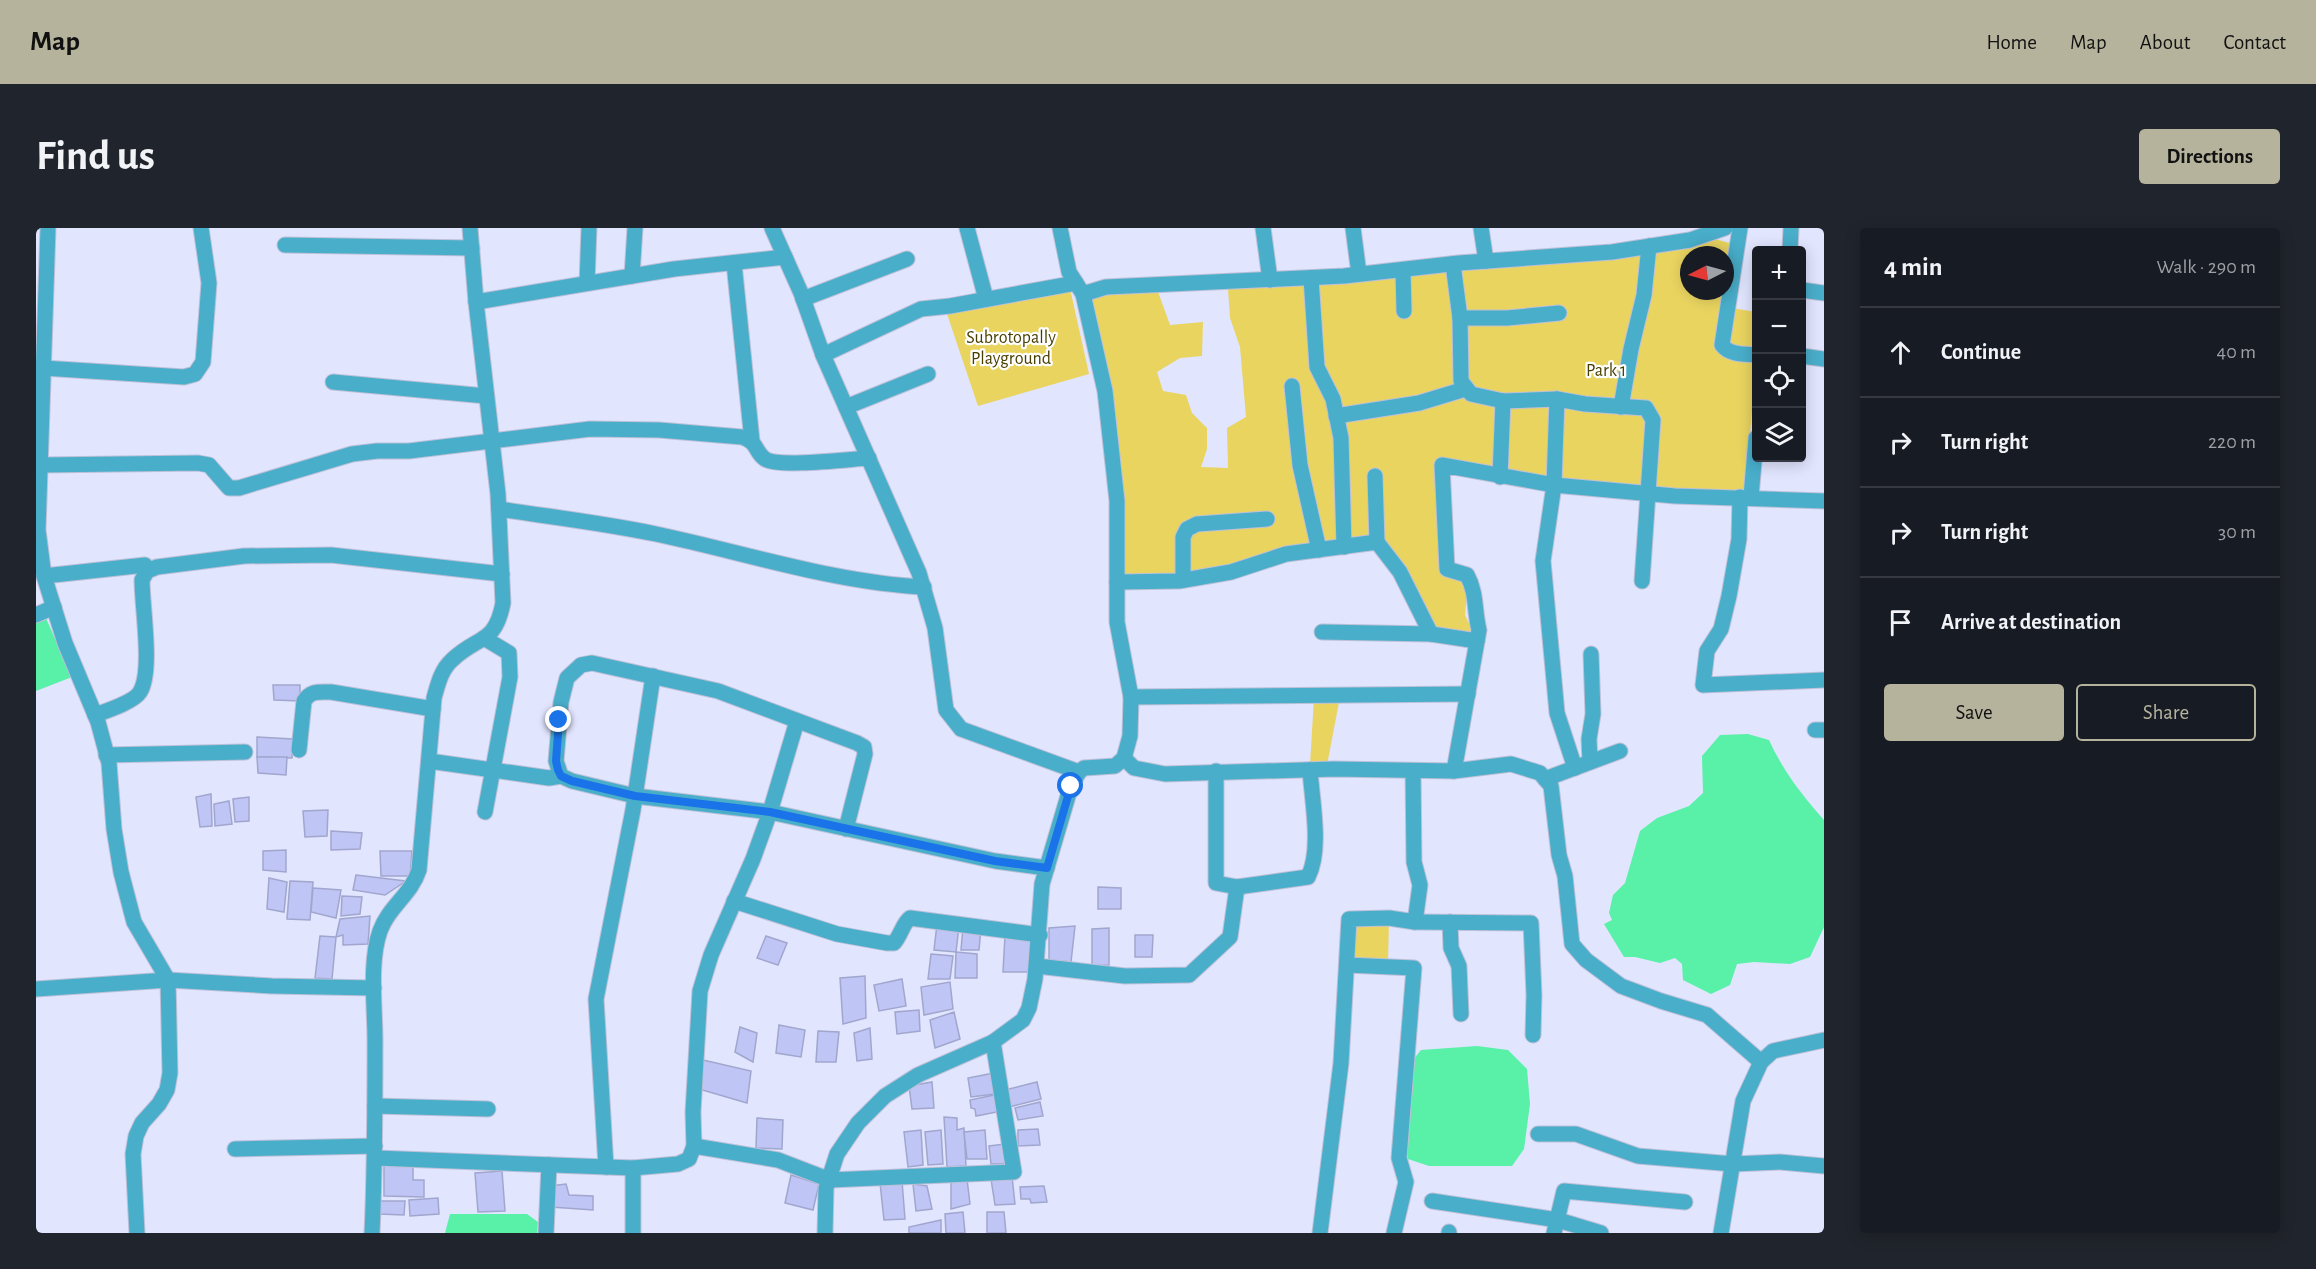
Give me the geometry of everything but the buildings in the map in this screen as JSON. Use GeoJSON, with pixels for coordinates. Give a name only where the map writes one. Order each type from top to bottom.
{"type":"FeatureCollection","features":[{"type":"Feature","properties":{"kind":"street"},"geometry":{"type":"LineString","coordinates":[[48,228],[41,465],[37,511],[44,576],[65,643],[94,715],[106,755],[121,872],[134,922],[168,980],[170,1073],[167,1090],[159,1104],[142,1124],[136,1136],[133,1154],[137,1233]]}},
{"type":"Feature","properties":{"kind":"street"},"geometry":{"type":"LineString","coordinates":[[43,368],[184,377],[195,374],[203,362],[208,283],[201,228]]}},
{"type":"Feature","properties":{"kind":"street"},"geometry":{"type":"LineString","coordinates":[[372,1233],[375,1152],[374,988],[377,945],[380,931],[388,914],[414,885],[419,870],[433,709],[442,673],[451,661],[492,634],[500,618],[503,603],[499,508],[470,228]]}},
{"type":"Feature","properties":{"kind":"street"},"geometry":{"type":"LineString","coordinates":[[587,283],[590,228]]}},
{"type":"Feature","properties":{"kind":"street"},"geometry":{"type":"LineString","coordinates":[[632,276],[635,228]]}},
{"type":"Feature","properties":{"kind":"street"},"geometry":{"type":"LineString","coordinates":[[772,228],[803,299],[823,355],[924,587],[935,628],[946,710],[961,729],[1079,772]]}},
{"type":"Feature","properties":{"kind":"street"},"geometry":{"type":"LineString","coordinates":[[967,228],[986,299]]}},
{"type":"Feature","properties":{"kind":"street"},"geometry":{"type":"LineString","coordinates":[[825,1233],[826,1188],[837,1154],[858,1123],[885,1096],[918,1075],[993,1042],[1023,1020],[1029,1008],[1036,966],[1042,884],[1071,786],[1084,768],[1114,766],[1124,758],[1130,736],[1131,697],[1117,622],[1117,501],[1105,391],[1080,288],[1069,272],[1060,228]]}},
{"type":"Feature","properties":{"kind":"street"},"geometry":{"type":"LineString","coordinates":[[1263,228],[1270,280]]}},
{"type":"Feature","properties":{"kind":"street"},"geometry":{"type":"LineString","coordinates":[[1353,228],[1359,274]]}},
{"type":"Feature","properties":{"kind":"street"},"geometry":{"type":"LineString","coordinates":[[1481,228],[1486,261]]}},
{"type":"Feature","properties":{"kind":"street"},"geometry":{"type":"LineString","coordinates":[[823,355],[921,309],[986,299],[1080,288],[1311,278],[1486,261],[1612,252],[1690,240],[1706,231],[1725,228]]}},
{"type":"Feature","properties":{"kind":"street"},"geometry":{"type":"LineString","coordinates":[[1740,228],[1722,345],[1726,350],[1732,352],[1752,354]]}},
{"type":"Feature","properties":{"kind":"street"},"geometry":{"type":"LineString","coordinates":[[1790,246],[1791,228]]}},
{"type":"Feature","properties":{"kind":"street"},"geometry":{"type":"LineString","coordinates":[[285,245],[472,248]]}},
{"type":"Feature","properties":{"kind":"street"},"geometry":{"type":"LineString","coordinates":[[1621,407],[1631,349],[1644,296],[1649,246]]}},
{"type":"Feature","properties":{"kind":"street"},"geometry":{"type":"LineString","coordinates":[[476,302],[632,276],[785,257]]}},
{"type":"Feature","properties":{"kind":"street"},"geometry":{"type":"LineString","coordinates":[[803,299],[907,259]]}},
{"type":"Feature","properties":{"kind":"street"},"geometry":{"type":"LineString","coordinates":[[734,263],[752,441],[759,453],[772,462],[816,462],[869,458]]}},
{"type":"Feature","properties":{"kind":"street"},"geometry":{"type":"LineString","coordinates":[[1453,264],[1460,318],[1461,381],[1471,394],[1503,401],[1557,399],[1646,408],[1653,420],[1642,581]]}},
{"type":"Feature","properties":{"kind":"street"},"geometry":{"type":"LineString","coordinates":[[1403,270],[1404,311]]}},
{"type":"Feature","properties":{"kind":"street"},"geometry":{"type":"LineString","coordinates":[[1311,278],[1317,367],[1333,399],[1343,461],[1344,547]]}},
{"type":"Feature","properties":{"kind":"street"},"geometry":{"type":"LineString","coordinates":[[1806,291],[1824,293]]}},
{"type":"Feature","properties":{"kind":"street"},"geometry":{"type":"LineString","coordinates":[[1460,318],[1507,318],[1559,313]]}},
{"type":"Feature","properties":{"kind":"street"},"geometry":{"type":"LineString","coordinates":[[1806,357],[1824,359]]}},
{"type":"Feature","properties":{"kind":"street"},"geometry":{"type":"LineString","coordinates":[[846,407],[928,374]]}},
{"type":"Feature","properties":{"kind":"street"},"geometry":{"type":"LineString","coordinates":[[333,382],[418,392],[486,396]]}},
{"type":"Feature","properties":{"kind":"street"},"geometry":{"type":"LineString","coordinates":[[1292,386],[1300,465],[1319,550]]}},
{"type":"Feature","properties":{"kind":"street"},"geometry":{"type":"LineString","coordinates":[[1336,416],[1419,403],[1466,389]]}},
{"type":"Feature","properties":{"kind":"street"},"geometry":{"type":"LineString","coordinates":[[1557,399],[1554,485],[1543,561],[1557,713],[1575,768]]}},
{"type":"Feature","properties":{"kind":"street"},"geometry":{"type":"LineString","coordinates":[[1500,477],[1503,401]]}},
{"type":"Feature","properties":{"kind":"street"},"geometry":{"type":"LineString","coordinates":[[41,465],[198,463],[209,465],[229,488],[239,488],[352,454],[377,451],[409,452],[602,429],[659,430],[742,437],[752,441]]}},
{"type":"Feature","properties":{"kind":"street"},"geometry":{"type":"LineString","coordinates":[[1752,462],[1729,596],[1721,629],[1707,651],[1703,685],[1824,680]]}},
{"type":"Feature","properties":{"kind":"street"},"geometry":{"type":"LineString","coordinates":[[1454,771],[1479,630],[1474,588],[1467,575],[1447,569],[1442,465],[1554,485],[1647,494],[1824,501]]}},
{"type":"Feature","properties":{"kind":"street"},"geometry":{"type":"LineString","coordinates":[[1375,476],[1377,542],[1400,572],[1431,634]]}},
{"type":"Feature","properties":{"kind":"street"},"geometry":{"type":"LineString","coordinates":[[499,508],[656,534],[820,572],[924,587]]}},
{"type":"Feature","properties":{"kind":"street"},"geometry":{"type":"LineString","coordinates":[[1183,580],[1183,537],[1187,528],[1197,524],[1267,519]]}},
{"type":"Feature","properties":{"kind":"street"},"geometry":{"type":"LineString","coordinates":[[1118,582],[1183,580],[1232,572],[1286,554],[1377,542]]}},
{"type":"Feature","properties":{"kind":"street"},"geometry":{"type":"LineString","coordinates":[[94,715],[124,703],[140,692],[146,664],[142,580],[147,572],[157,567],[244,556],[331,555],[502,574]]}},
{"type":"Feature","properties":{"kind":"street"},"geometry":{"type":"LineString","coordinates":[[44,576],[145,565]]}},
{"type":"Feature","properties":{"kind":"street"},"geometry":{"type":"LineString","coordinates":[[36,615],[54,607]]}},
{"type":"Feature","properties":{"kind":"street"},"geometry":{"type":"LineString","coordinates":[[1322,632],[1431,634],[1477,641]]}},
{"type":"Feature","properties":{"kind":"street"},"geometry":{"type":"LineString","coordinates":[[484,638],[508,653],[510,662],[510,677],[486,812]]}},
{"type":"Feature","properties":{"kind":"street"},"geometry":{"type":"LineString","coordinates":[[1590,762],[1589,740],[1593,714],[1591,654]]}},
{"type":"Feature","properties":{"kind":"street"},"geometry":{"type":"LineString","coordinates":[[561,776],[556,761],[559,720],[567,678],[581,665],[592,663],[718,691],[864,747],[865,754],[859,784],[846,829]]}},
{"type":"Feature","properties":{"kind":"street"},"geometry":{"type":"LineString","coordinates":[[606,1167],[596,999],[635,796],[653,676]]}},
{"type":"Feature","properties":{"kind":"street"},"geometry":{"type":"LineString","coordinates":[[299,750],[304,701],[315,692],[433,709]]}},
{"type":"Feature","properties":{"kind":"street"},"geometry":{"type":"LineString","coordinates":[[1131,697],[1468,694]]}},
{"type":"Feature","properties":{"kind":"street"},"geometry":{"type":"LineString","coordinates":[[235,1149],[375,1152],[549,1165],[633,1168],[678,1164],[688,1159],[694,1146],[693,1112],[700,991],[711,955],[753,859],[770,812],[797,721]]}},
{"type":"Feature","properties":{"kind":"street"},"geometry":{"type":"LineString","coordinates":[[1545,779],[1620,751]]}},
{"type":"Feature","properties":{"kind":"street"},"geometry":{"type":"LineString","coordinates":[[106,755],[245,752]]}},
{"type":"Feature","properties":{"kind":"street"},"geometry":{"type":"LineString","coordinates":[[1124,758],[1134,768],[1165,774],[1310,770],[1454,771],[1511,764],[1540,773],[1551,786],[1559,855],[1565,876],[1572,944],[1586,960],[1621,986],[1707,1015],[1761,1062]]}},
{"type":"Feature","properties":{"kind":"street"},"geometry":{"type":"LineString","coordinates":[[429,762],[549,778],[561,776],[572,781],[635,796],[770,812],[995,861],[1047,868]]}},
{"type":"Feature","properties":{"kind":"street"},"geometry":{"type":"LineString","coordinates":[[1216,771],[1216,883],[1237,887],[1308,877],[1313,867],[1315,849],[1310,770]]}},
{"type":"Feature","properties":{"kind":"street"},"geometry":{"type":"LineString","coordinates":[[1413,771],[1414,862],[1419,885],[1415,922]]}},
{"type":"Feature","properties":{"kind":"street"},"geometry":{"type":"LineString","coordinates":[[1036,966],[1125,976],[1189,975],[1230,938],[1237,887]]}},
{"type":"Feature","properties":{"kind":"street"},"geometry":{"type":"LineString","coordinates":[[734,901],[837,934],[887,943],[894,943],[900,937],[910,918],[1040,935]]}},
{"type":"Feature","properties":{"kind":"street"},"geometry":{"type":"LineString","coordinates":[[1320,1233],[1341,1064],[1349,919],[1389,918],[1415,922],[1531,922],[1533,1035]]}},
{"type":"Feature","properties":{"kind":"street"},"geometry":{"type":"LineString","coordinates":[[1450,922],[1451,948],[1459,966],[1461,1014]]}},
{"type":"Feature","properties":{"kind":"street"},"geometry":{"type":"LineString","coordinates":[[1347,965],[1414,968],[1399,1158],[1406,1182],[1394,1233]]}},
{"type":"Feature","properties":{"kind":"street"},"geometry":{"type":"LineString","coordinates":[[36,989],[168,980],[272,986],[374,988]]}},
{"type":"Feature","properties":{"kind":"street"},"geometry":{"type":"LineString","coordinates":[[1721,1233],[1743,1101],[1761,1062],[1773,1051],[1824,1040]]}},
{"type":"Feature","properties":{"kind":"street"},"geometry":{"type":"LineString","coordinates":[[694,1146],[778,1160],[830,1180],[1014,1172],[993,1042]]}},
{"type":"Feature","properties":{"kind":"street"},"geometry":{"type":"LineString","coordinates":[[375,1106],[488,1109]]}},
{"type":"Feature","properties":{"kind":"street"},"geometry":{"type":"LineString","coordinates":[[1538,1134],[1575,1134],[1638,1156],[1733,1164],[1780,1162],[1824,1166]]}},
{"type":"Feature","properties":{"kind":"street"},"geometry":{"type":"LineString","coordinates":[[546,1233],[549,1165]]}},
{"type":"Feature","properties":{"kind":"street"},"geometry":{"type":"LineString","coordinates":[[633,1168],[633,1233]]}},
{"type":"Feature","properties":{"kind":"street"},"geometry":{"type":"LineString","coordinates":[[1556,1226],[1564,1191],[1686,1202]]}},
{"type":"Feature","properties":{"kind":"street"},"geometry":{"type":"LineString","coordinates":[[1432,1201],[1601,1233]]}},
{"type":"Feature","properties":{"kind":"green space","name":"Park 1"},"geometry":{"type":"Polygon","coordinates":[[[1712,238],[1743,247],[1734,297],[1734,246],[1680,246],[1680,300],[1733,300],[1732,308],[1752,311],[1752,411],[1745,492],[1683,492],[1543,480],[1438,460],[1439,572],[1464,581],[1467,592],[1465,615],[1474,634],[1435,628],[1369,536],[1168,577],[1125,577],[1123,501],[1114,404],[1089,298],[1108,291],[1157,289],[1170,325],[1203,322],[1202,356],[1180,358],[1157,372],[1163,391],[1186,395],[1192,413],[1207,428],[1207,449],[1201,467],[1228,468],[1227,428],[1246,417],[1240,347],[1230,318],[1228,289],[1318,284],[1712,238]]]}},
{"type":"Feature","properties":{"kind":"green space","name":"Subrotopally Playground"},"geometry":{"type":"Polygon","coordinates":[[[1069,284],[1089,374],[978,406],[947,314],[1069,284]]]}},
{"type":"Feature","properties":{"kind":"green space"},"geometry":{"type":"Polygon","coordinates":[[[1340,697],[1327,765],[1310,765],[1314,698],[1340,697]]]}},
{"type":"Feature","properties":{"kind":"green space"},"geometry":{"type":"Polygon","coordinates":[[[1389,918],[1388,964],[1347,965],[1349,919],[1389,918]]]}},
{"type":"Feature","properties":{"kind":"shaded area"},"geometry":{"type":"Polygon","coordinates":[[[41,607],[72,677],[36,691],[36,610],[41,607]]]}},
{"type":"Feature","properties":{"kind":"shaded area"},"geometry":{"type":"Polygon","coordinates":[[[1748,734],[1769,740],[1793,782],[1824,820],[1824,927],[1810,957],[1790,964],[1754,962],[1737,964],[1730,985],[1711,994],[1683,980],[1682,964],[1675,958],[1660,963],[1635,957],[1624,957],[1604,924],[1612,920],[1609,913],[1613,895],[1625,883],[1640,831],[1657,818],[1689,806],[1703,793],[1702,756],[1720,735],[1748,734]]]}},
{"type":"Feature","properties":{"kind":"shaded area"},"geometry":{"type":"Polygon","coordinates":[[[1477,1046],[1508,1050],[1527,1069],[1530,1104],[1524,1149],[1512,1166],[1429,1166],[1408,1159],[1403,1140],[1412,1061],[1421,1050],[1477,1046]]]}},
{"type":"Feature","properties":{"kind":"shaded area"},"geometry":{"type":"Polygon","coordinates":[[[450,1214],[527,1214],[538,1222],[537,1233],[445,1233],[450,1214]]]}},
{"type":"Feature","properties":{"kind":"route"},"geometry":{"type":"LineString","coordinates":[[559,720],[556,761],[561,776],[572,781],[635,796],[770,812],[995,861],[1047,868],[1071,786]]}}]}
